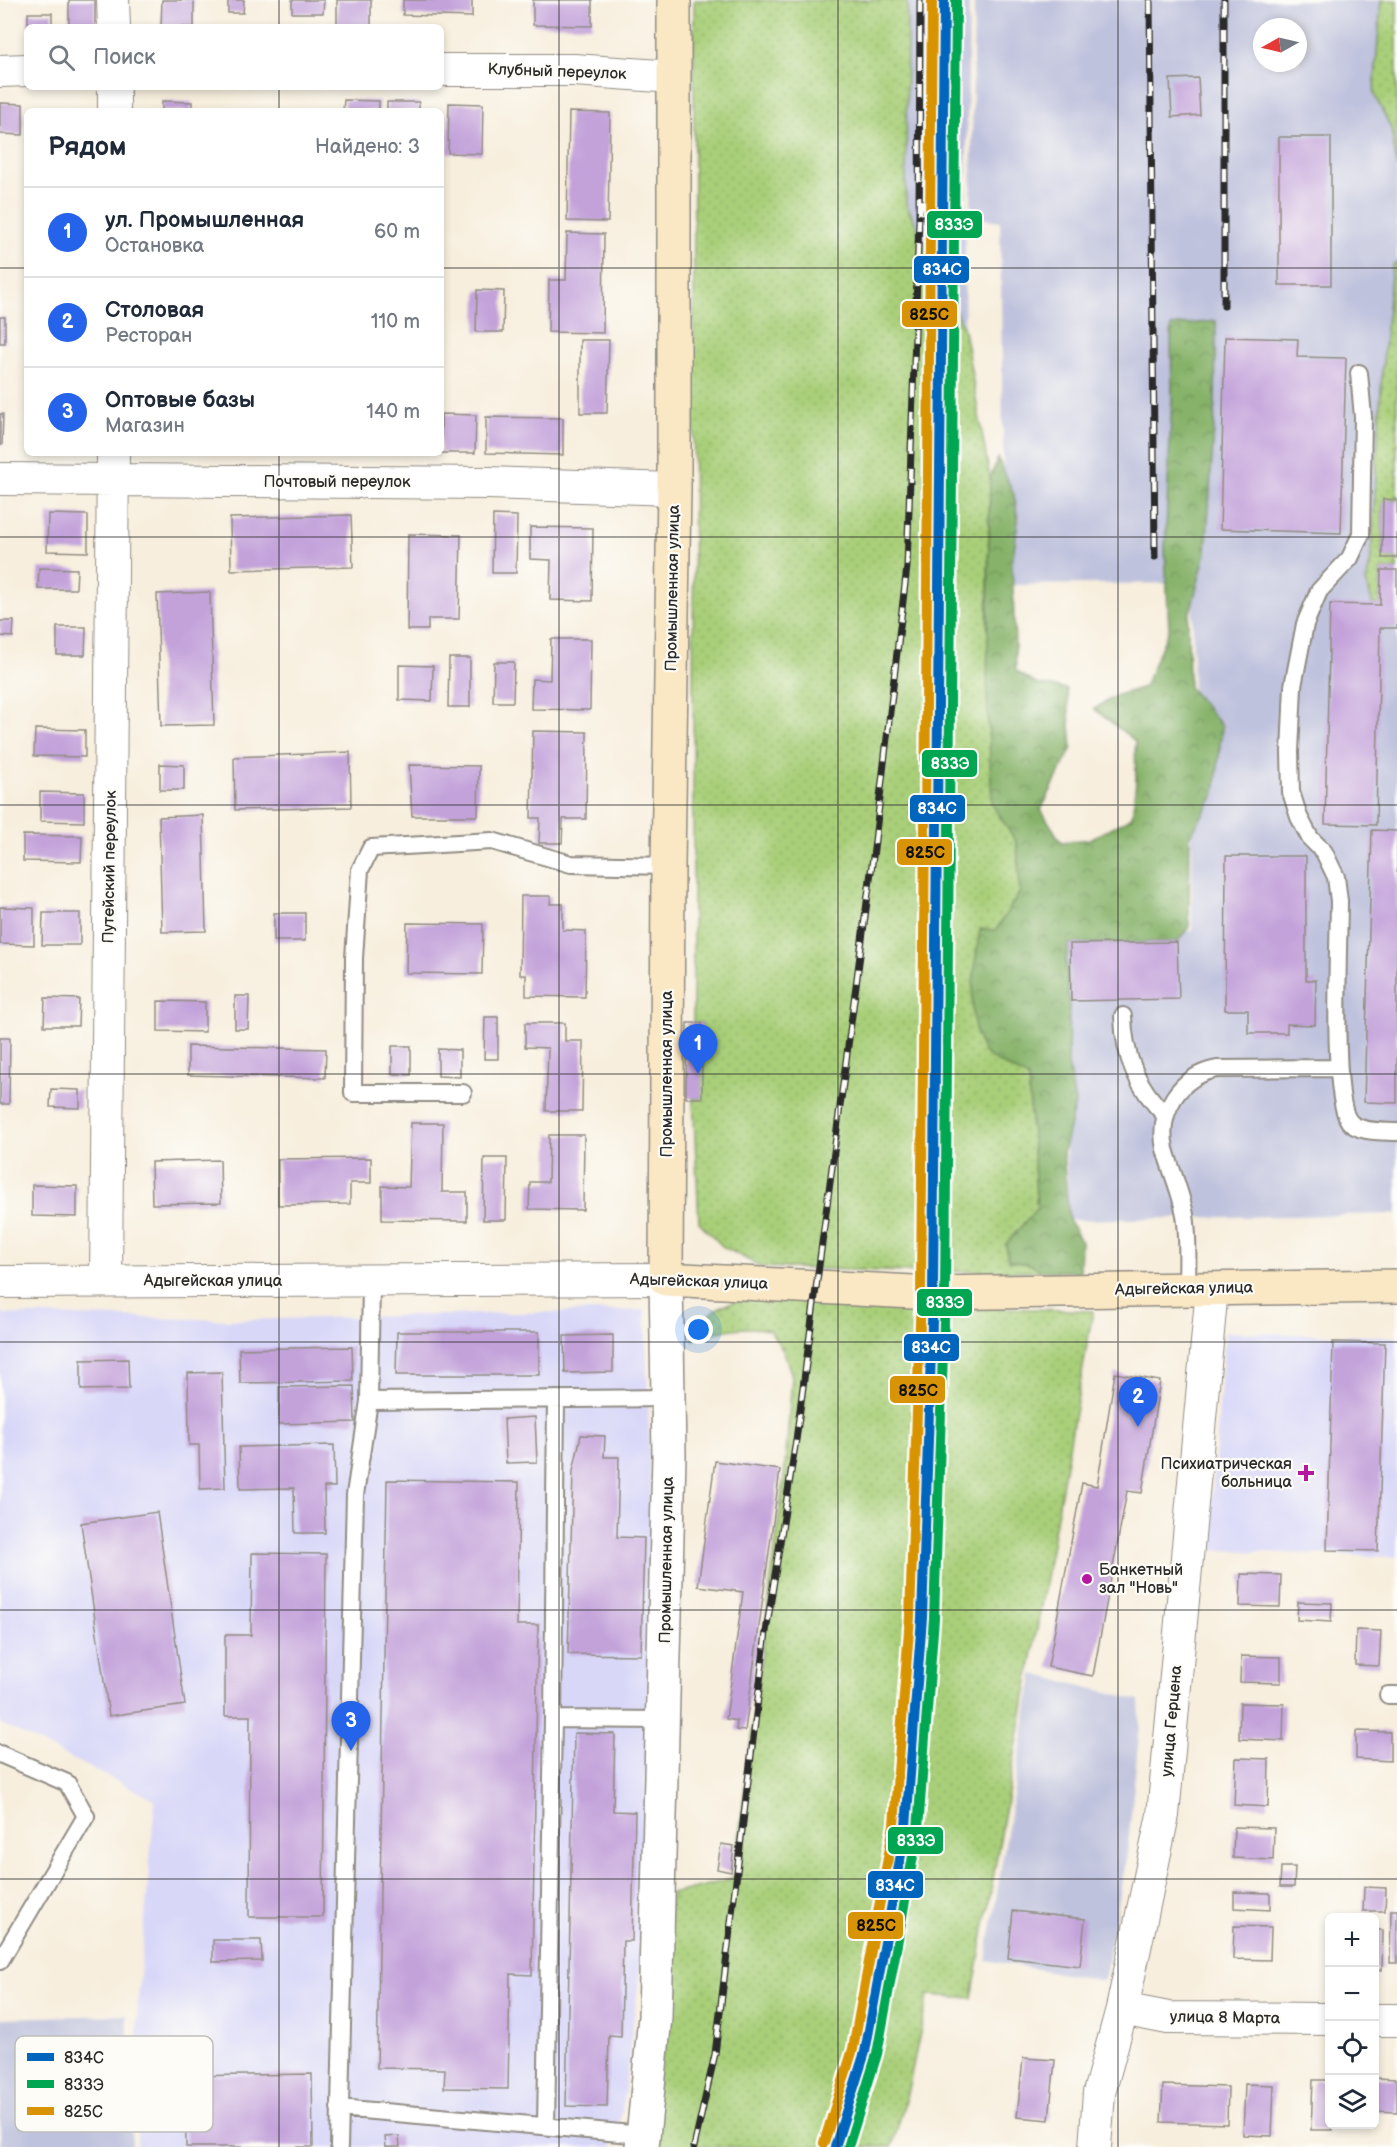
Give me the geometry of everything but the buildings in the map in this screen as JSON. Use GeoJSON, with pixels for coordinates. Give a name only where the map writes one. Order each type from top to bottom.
{"type":"FeatureCollection","features":[{"type":"Feature","properties":{"kind":"main road","name":"Промышленная улица"},"geometry":{"type":"LineString","coordinates":[[666,1279],[668,866],[675,489],[674,0]]}},
{"type":"Feature","properties":{"kind":"main road","name":"Адыгейская улица"},"geometry":{"type":"LineString","coordinates":[[666,1279],[933,1293],[1397,1286]]}},
{"type":"Feature","properties":{"kind":"street"},"geometry":{"type":"LineString","coordinates":[[114,0],[114,24]]}},
{"type":"Feature","properties":{"kind":"street"},"geometry":{"type":"LineString","coordinates":[[0,71],[24,70]]}},
{"type":"Feature","properties":{"kind":"street","name":"Клубный переулок"},"geometry":{"type":"LineString","coordinates":[[444,70],[574,70],[674,77]]}},
{"type":"Feature","properties":{"kind":"street"},"geometry":{"type":"LineString","coordinates":[[114,90],[114,108]]}},
{"type":"Feature","properties":{"kind":"street","name":"Почтовый переулок"},"geometry":{"type":"LineString","coordinates":[[0,479],[113,466],[675,489]]}},
{"type":"Feature","properties":{"kind":"street","name":"Путейский переулок"},"geometry":{"type":"LineString","coordinates":[[106,1280],[113,466]]}},
{"type":"Feature","properties":{"kind":"street","name":"Адыгейская улица"},"geometry":{"type":"LineString","coordinates":[[0,1282],[666,1279]]}},
{"type":"Feature","properties":{"kind":"street","name":"Промышленная улица"},"geometry":{"type":"LineString","coordinates":[[643,2141],[655,2017],[668,1398],[666,1279]]}},
{"type":"Feature","properties":{"kind":"street","name":"улица Герцена"},"geometry":{"type":"LineString","coordinates":[[1095,2147],[1099,2093],[1122,2009],[1163,1815],[1199,1289]]}},
{"type":"Feature","properties":{"kind":"street","name":"улица 8 Марта"},"geometry":{"type":"LineString","coordinates":[[1122,2009],[1168,2018],[1325,2019]]}},
{"type":"Feature","properties":{"kind":"street"},"geometry":{"type":"LineString","coordinates":[[1379,2020],[1397,2020]]}},
{"type":"Feature","properties":{"kind":"lane"},"geometry":{"type":"LineString","coordinates":[[1359,374],[1363,417],[1361,534],[1350,558],[1319,591],[1305,624],[1293,686],[1291,792],[1299,817],[1310,838],[1324,852],[1336,877],[1339,902],[1338,1068],[1344,1111],[1350,1123],[1362,1129],[1397,1132]]}},
{"type":"Feature","properties":{"kind":"lane"},"geometry":{"type":"LineString","coordinates":[[463,1093],[353,1093],[354,958],[360,870],[371,848],[492,841],[572,864],[668,866]]}},
{"type":"Feature","properties":{"kind":"lane"},"geometry":{"type":"LineString","coordinates":[[1124,1016],[1124,1043],[1131,1067],[1147,1097],[1166,1116]]}},
{"type":"Feature","properties":{"kind":"lane"},"geometry":{"type":"LineString","coordinates":[[1199,1289],[1181,1191],[1165,1148],[1166,1116],[1175,1093],[1201,1072],[1228,1068],[1338,1068]]}},
{"type":"Feature","properties":{"kind":"lane"},"geometry":{"type":"LineString","coordinates":[[339,2147],[354,1495],[369,1401],[371,1282]]}},
{"type":"Feature","properties":{"kind":"lane"},"geometry":{"type":"LineString","coordinates":[[369,1401],[668,1398]]}},
{"type":"Feature","properties":{"kind":"lane"},"geometry":{"type":"LineString","coordinates":[[546,2126],[556,1399]]}},
{"type":"Feature","properties":{"kind":"lane"},"geometry":{"type":"LineString","coordinates":[[553,1719],[662,1720]]}},
{"type":"Feature","properties":{"kind":"lane"},"geometry":{"type":"LineString","coordinates":[[0,1754],[67,1783],[86,1816],[0,1961]]}},
{"type":"Feature","properties":{"kind":"lane"},"geometry":{"type":"LineString","coordinates":[[339,2108],[546,2126],[643,2141]]}},
{"type":"Feature","properties":{"kind":"shaded area"},"geometry":{"type":"Polygon","coordinates":[[[907,0],[969,0],[964,330],[906,203],[907,0]]]}},
{"type":"Feature","properties":{"kind":"shaded area"},"geometry":{"type":"Polygon","coordinates":[[[974,0],[1397,0],[1397,1214],[1069,1220],[1056,930],[1192,931],[1193,583],[1005,585],[1000,221],[971,217],[974,0]]]}},
{"type":"Feature","properties":{"kind":"shaded area"},"geometry":{"type":"Polygon","coordinates":[[[645,1310],[652,1536],[641,1962],[622,2112],[612,2147],[137,2147],[137,2132],[213,2132],[213,2036],[137,2036],[137,2010],[155,1800],[0,1723],[0,1314],[233,1320],[645,1310]]]}},
{"type":"Feature","properties":{"kind":"shaded area","name":"Психиатрическая больница"},"geometry":{"type":"Polygon","coordinates":[[[1225,1332],[1397,1337],[1397,1557],[1208,1550],[1225,1332]]]}},
{"type":"Feature","properties":{"kind":"shaded area"},"geometry":{"type":"Polygon","coordinates":[[[1033,1674],[1139,1700],[1140,1725],[1127,1855],[1104,1981],[986,1960],[1033,1674]]]}},
{"type":"Feature","properties":{"kind":"shaded area"},"geometry":{"type":"Polygon","coordinates":[[[127,2015],[128,2036],[15,2036],[15,2132],[131,2132],[132,2147],[0,2147],[0,2018],[127,2015]]]}},
{"type":"Feature","properties":{"kind":"green space"},"geometry":{"type":"Polygon","coordinates":[[[694,0],[907,0],[906,203],[964,330],[990,478],[987,623],[1017,843],[1020,892],[996,931],[980,930],[985,1053],[1028,1077],[1037,1208],[1006,1244],[1008,1260],[1033,1265],[1041,1271],[912,1272],[761,1267],[722,1246],[699,1222],[693,1098],[701,1098],[702,1023],[693,1023],[694,0]]]}},
{"type":"Feature","properties":{"kind":"green space"},"geometry":{"type":"Polygon","coordinates":[[[1381,0],[1397,0],[1397,168],[1391,128],[1374,94],[1381,0]]]}},
{"type":"Feature","properties":{"kind":"green space"},"geometry":{"type":"Polygon","coordinates":[[[1397,262],[1397,500],[1383,500],[1382,557],[1397,558],[1397,570],[1381,570],[1380,605],[1373,605],[1366,582],[1371,559],[1382,372],[1392,265],[1397,262]]]}},
{"type":"Feature","properties":{"kind":"green space"},"geometry":{"type":"Polygon","coordinates":[[[1216,321],[1215,411],[1206,553],[1188,620],[1189,687],[1222,726],[1215,794],[1190,836],[1189,927],[1177,942],[1069,944],[1066,959],[1069,1003],[1068,1064],[1075,1103],[1063,1153],[1069,1220],[1081,1241],[1080,1272],[1041,1271],[1033,1265],[1008,1260],[1006,1244],[1037,1208],[1028,1078],[984,1052],[974,1024],[974,975],[980,929],[996,930],[1020,892],[1017,843],[992,804],[987,695],[990,478],[998,458],[1014,495],[1018,520],[1012,564],[1016,671],[1036,684],[1067,689],[1072,748],[1041,810],[1061,842],[1090,839],[1132,817],[1136,781],[1135,741],[1094,709],[1117,695],[1144,687],[1169,629],[1165,550],[1172,396],[1171,326],[1216,321]]]}},
{"type":"Feature","properties":{"kind":"green space"},"geometry":{"type":"Polygon","coordinates":[[[751,1299],[1093,1311],[972,1998],[928,1995],[907,2094],[892,2147],[650,2147],[671,1894],[728,1880],[734,1875],[785,1469],[792,1376],[784,1352],[770,1330],[731,1329],[693,1340],[709,1315],[715,1310],[730,1303],[751,1299]]]}},
{"type":"Feature","properties":{"kind":"railway"},"geometry":{"type":"LineString","coordinates":[[920,0],[919,219],[943,55]]}},
{"type":"Feature","properties":{"kind":"railway"},"geometry":{"type":"LineString","coordinates":[[1150,0],[1155,557]]}},
{"type":"Feature","properties":{"kind":"railway"},"geometry":{"type":"LineString","coordinates":[[1224,0],[1224,306]]}},
{"type":"Feature","properties":{"kind":"railway"},"geometry":{"type":"LineString","coordinates":[[694,2147],[715,2054],[766,1632],[796,1440],[874,849],[907,567],[919,219]]}},
{"type":"Feature","properties":{"kind":"transit line","name":"825С"},"geometry":{"type":"LineString","coordinates":[[824,2143],[853,2049],[894,1825],[910,1617],[921,1293],[932,0]]}},
{"type":"Feature","properties":{"kind":"transit line","name":"834С"},"geometry":{"type":"LineString","coordinates":[[835,2147],[865,2052],[906,1827],[922,1618],[933,1293],[944,0]]}},
{"type":"Feature","properties":{"kind":"transit line","name":"833Э"},"geometry":{"type":"LineString","coordinates":[[848,2147],[877,2054],[918,1829],[934,1618],[945,1293],[956,0]]}},
{"type":"Feature","properties":{"kind":"place","name":"ул. Промышленная"},"geometry":{"type":"Point","coordinates":[698,1074]}},
{"type":"Feature","properties":{"kind":"place","name":"Столовая"},"geometry":{"type":"Point","coordinates":[1138,1427]}},
{"type":"Feature","properties":{"kind":"place","name":"Психиатрическая больница"},"geometry":{"type":"Point","coordinates":[1306,1473]}},
{"type":"Feature","properties":{"kind":"place","name":"Банкетный зал \"Новь\""},"geometry":{"type":"Point","coordinates":[1087,1579]}},
{"type":"Feature","properties":{"kind":"place","name":"Оптовые базы"},"geometry":{"type":"Point","coordinates":[351,1751]}}]}
